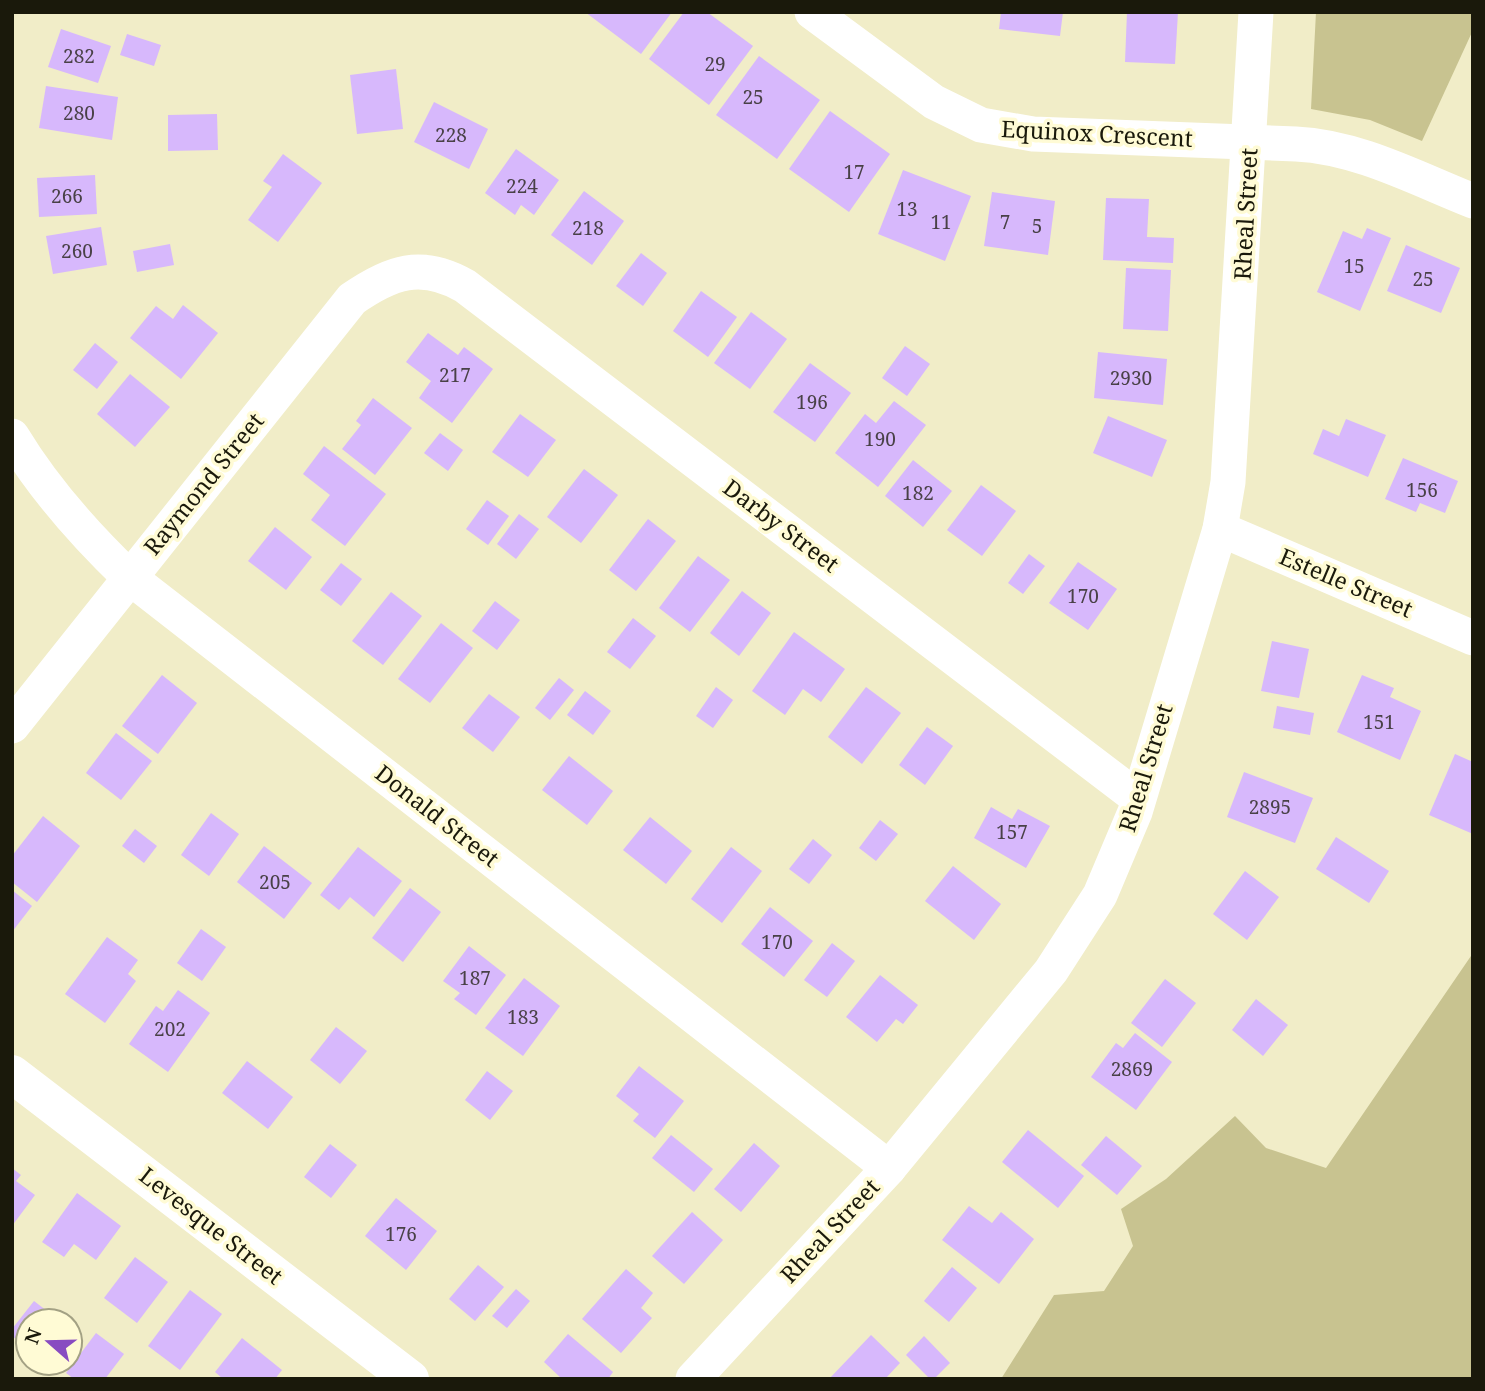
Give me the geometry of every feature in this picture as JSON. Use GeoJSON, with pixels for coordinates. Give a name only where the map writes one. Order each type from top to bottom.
{"type":"FeatureCollection","features":[{"type":"Feature","properties":{"kind":"street","name":"Equinox Crescent"},"geometry":{"type":"LineString","coordinates":[[812,12],[934,102],[981,125],[1033,134],[1309,144],[1358,154],[1473,201]]}},
{"type":"Feature","properties":{"kind":"street","name":"Rheal Street"},"geometry":{"type":"LineString","coordinates":[[693,1379],[889,1168],[993,1045],[1079,932],[1119,852],[1220,529],[1231,450],[1256,12]]}},
{"type":"Feature","properties":{"kind":"street","name":"Raymond Street"},"geometry":{"type":"LineString","coordinates":[[12,726],[352,299],[373,284],[416,271]]}},
{"type":"Feature","properties":{"kind":"street","name":"Darby Street"},"geometry":{"type":"LineString","coordinates":[[416,271],[447,276],[465,286],[1138,798]]}},
{"type":"Feature","properties":{"kind":"street","name":"Donald Street"},"geometry":{"type":"LineString","coordinates":[[12,436],[57,502],[129,577],[889,1168]]}},
{"type":"Feature","properties":{"kind":"street","name":"Estelle Street"},"geometry":{"type":"LineString","coordinates":[[1220,529],[1473,638]]}},
{"type":"Feature","properties":{"kind":"street","name":"Levesque Street"},"geometry":{"type":"LineString","coordinates":[[12,1074],[410,1379]]}},
{"type":"Feature","properties":{"kind":"shaded area"},"geometry":{"type":"Polygon","coordinates":[[[1316,12],[1473,12],[1473,30],[1422,141],[1370,120],[1311,109],[1316,12]]]}},
{"type":"Feature","properties":{"kind":"shaded area"},"geometry":{"type":"Polygon","coordinates":[[[1473,953],[1473,1379],[1001,1379],[1054,1295],[1104,1291],[1133,1246],[1121,1209],[1166,1179],[1235,1116],[1266,1148],[1326,1168],[1473,953]]]}},
{"type":"Feature","properties":{"kind":"building"},"geometry":{"type":"Polygon","coordinates":[[[585,12],[672,12],[641,54],[585,12]]]}},
{"type":"Feature","properties":{"kind":"building"},"geometry":{"type":"Polygon","coordinates":[[[684,12],[707,12],[753,46],[709,105],[649,59],[684,12]]]}},
{"type":"Feature","properties":{"kind":"building"},"geometry":{"type":"Polygon","coordinates":[[[1001,12],[1063,12],[1060,36],[999,29],[1001,12]]]}},
{"type":"Feature","properties":{"kind":"building"},"geometry":{"type":"Polygon","coordinates":[[[1127,12],[1178,12],[1175,64],[1125,62],[1127,12]]]}},
{"type":"Feature","properties":{"kind":"building"},"geometry":{"type":"Polygon","coordinates":[[[61,29],[111,46],[98,83],[48,67],[61,29]]]}},
{"type":"Feature","properties":{"kind":"building"},"geometry":{"type":"Polygon","coordinates":[[[127,34],[161,45],[154,66],[120,55],[127,34]]]}},
{"type":"Feature","properties":{"kind":"building"},"geometry":{"type":"Polygon","coordinates":[[[759,56],[820,100],[777,159],[716,115],[759,56]]]}},
{"type":"Feature","properties":{"kind":"building"},"geometry":{"type":"Polygon","coordinates":[[[396,69],[403,129],[357,134],[350,75],[396,69]]]}},
{"type":"Feature","properties":{"kind":"building"},"geometry":{"type":"Polygon","coordinates":[[[46,86],[118,97],[112,140],[39,128],[46,86]]]}},
{"type":"Feature","properties":{"kind":"building"},"geometry":{"type":"Polygon","coordinates":[[[434,102],[488,129],[469,169],[414,142],[434,102]]]}},
{"type":"Feature","properties":{"kind":"building"},"geometry":{"type":"Polygon","coordinates":[[[830,111],[890,154],[849,212],[789,169],[830,111]]]}},
{"type":"Feature","properties":{"kind":"building"},"geometry":{"type":"Polygon","coordinates":[[[217,114],[218,150],[168,151],[168,115],[217,114]]]}},
{"type":"Feature","properties":{"kind":"building"},"geometry":{"type":"Polygon","coordinates":[[[516,149],[559,180],[534,215],[521,205],[515,215],[485,193],[516,149]]]}},
{"type":"Feature","properties":{"kind":"building"},"geometry":{"type":"Polygon","coordinates":[[[283,154],[322,183],[278,242],[248,220],[272,187],[263,181],[283,154]]]}},
{"type":"Feature","properties":{"kind":"building"},"geometry":{"type":"Polygon","coordinates":[[[903,170],[971,196],[945,261],[878,234],[903,170]]]}},
{"type":"Feature","properties":{"kind":"building"},"geometry":{"type":"Polygon","coordinates":[[[95,175],[97,214],[39,217],[37,178],[95,175]]]}},
{"type":"Feature","properties":{"kind":"building"},"geometry":{"type":"Polygon","coordinates":[[[584,191],[624,221],[592,265],[551,235],[584,191]]]}},
{"type":"Feature","properties":{"kind":"building"},"geometry":{"type":"Polygon","coordinates":[[[992,192],[1055,201],[1048,255],[984,246],[992,192]]]}},
{"type":"Feature","properties":{"kind":"building"},"geometry":{"type":"Polygon","coordinates":[[[1106,198],[1149,199],[1147,237],[1174,238],[1173,263],[1103,260],[1106,198]]]}},
{"type":"Feature","properties":{"kind":"building"},"geometry":{"type":"Polygon","coordinates":[[[101,227],[107,265],[53,274],[46,236],[101,227]]]}},
{"type":"Feature","properties":{"kind":"building"},"geometry":{"type":"Polygon","coordinates":[[[1367,228],[1391,238],[1360,311],[1317,292],[1343,231],[1362,239],[1367,228]]]}},
{"type":"Feature","properties":{"kind":"building"},"geometry":{"type":"Polygon","coordinates":[[[170,244],[174,265],[137,272],[133,251],[170,244]]]}},
{"type":"Feature","properties":{"kind":"building"},"geometry":{"type":"Polygon","coordinates":[[[1406,245],[1460,268],[1441,313],[1387,291],[1406,245]]]}},
{"type":"Feature","properties":{"kind":"building"},"geometry":{"type":"Polygon","coordinates":[[[641,253],[667,273],[643,306],[616,286],[641,253]]]}},
{"type":"Feature","properties":{"kind":"building"},"geometry":{"type":"Polygon","coordinates":[[[1126,268],[1171,270],[1168,331],[1123,329],[1126,268]]]}},
{"type":"Feature","properties":{"kind":"building"},"geometry":{"type":"Polygon","coordinates":[[[701,291],[737,317],[708,357],[673,331],[701,291]]]}},
{"type":"Feature","properties":{"kind":"building"},"geometry":{"type":"Polygon","coordinates":[[[183,305],[218,333],[181,379],[130,338],[156,306],[173,319],[183,305]]]}},
{"type":"Feature","properties":{"kind":"building"},"geometry":{"type":"Polygon","coordinates":[[[751,312],[787,339],[750,389],[714,363],[751,312]]]}},
{"type":"Feature","properties":{"kind":"building"},"geometry":{"type":"Polygon","coordinates":[[[428,333],[458,355],[464,347],[493,369],[452,423],[419,398],[431,381],[406,362],[428,333]]]}},
{"type":"Feature","properties":{"kind":"building"},"geometry":{"type":"Polygon","coordinates":[[[95,343],[118,362],[97,389],[73,370],[95,343]]]}},
{"type":"Feature","properties":{"kind":"building"},"geometry":{"type":"Polygon","coordinates":[[[905,346],[930,364],[907,396],[882,378],[905,346]]]}},
{"type":"Feature","properties":{"kind":"building"},"geometry":{"type":"Polygon","coordinates":[[[1098,352],[1167,359],[1163,405],[1094,398],[1098,352]]]}},
{"type":"Feature","properties":{"kind":"building"},"geometry":{"type":"Polygon","coordinates":[[[810,363],[851,393],[815,442],[773,412],[810,363]]]}},
{"type":"Feature","properties":{"kind":"building"},"geometry":{"type":"Polygon","coordinates":[[[130,374],[170,407],[135,447],[97,414],[130,374]]]}},
{"type":"Feature","properties":{"kind":"building"},"geometry":{"type":"Polygon","coordinates":[[[373,398],[412,428],[375,475],[342,449],[361,425],[356,421],[373,398]]]}},
{"type":"Feature","properties":{"kind":"building"},"geometry":{"type":"Polygon","coordinates":[[[894,401],[926,425],[878,487],[835,453],[865,414],[876,423],[894,401]]]}},
{"type":"Feature","properties":{"kind":"building"},"geometry":{"type":"Polygon","coordinates":[[[520,414],[556,440],[528,477],[492,452],[520,414]]]}},
{"type":"Feature","properties":{"kind":"building"},"geometry":{"type":"Polygon","coordinates":[[[1108,416],[1167,440],[1152,477],[1093,453],[1108,416]]]}},
{"type":"Feature","properties":{"kind":"building"},"geometry":{"type":"Polygon","coordinates":[[[1346,419],[1386,435],[1368,477],[1313,454],[1323,429],[1339,436],[1346,419]]]}},
{"type":"Feature","properties":{"kind":"building"},"geometry":{"type":"Polygon","coordinates":[[[440,433],[463,450],[448,471],[424,453],[440,433]]]}},
{"type":"Feature","properties":{"kind":"building"},"geometry":{"type":"Polygon","coordinates":[[[324,446],[386,494],[345,546],[311,520],[330,495],[303,474],[324,446]]]}},
{"type":"Feature","properties":{"kind":"building"},"geometry":{"type":"Polygon","coordinates":[[[1403,458],[1458,481],[1445,513],[1420,503],[1416,512],[1385,499],[1403,458]]]}},
{"type":"Feature","properties":{"kind":"building"},"geometry":{"type":"Polygon","coordinates":[[[913,460],[952,491],[923,527],[885,496],[913,460]]]}},
{"type":"Feature","properties":{"kind":"building"},"geometry":{"type":"Polygon","coordinates":[[[584,469],[618,495],[581,543],[547,517],[584,469]]]}},
{"type":"Feature","properties":{"kind":"building"},"geometry":{"type":"Polygon","coordinates":[[[981,485],[1016,511],[982,556],[947,530],[981,485]]]}},
{"type":"Feature","properties":{"kind":"building"},"geometry":{"type":"Polygon","coordinates":[[[487,500],[509,516],[488,545],[466,529],[487,500]]]}},
{"type":"Feature","properties":{"kind":"building"},"geometry":{"type":"Polygon","coordinates":[[[519,514],[539,529],[516,559],[497,544],[519,514]]]}},
{"type":"Feature","properties":{"kind":"building"},"geometry":{"type":"Polygon","coordinates":[[[648,519],[676,541],[636,591],[609,570],[648,519]]]}},
{"type":"Feature","properties":{"kind":"building"},"geometry":{"type":"Polygon","coordinates":[[[275,527],[312,557],[286,590],[248,561],[275,527]]]}},
{"type":"Feature","properties":{"kind":"building"},"geometry":{"type":"Polygon","coordinates":[[[1029,554],[1045,566],[1023,594],[1008,583],[1029,554]]]}},
{"type":"Feature","properties":{"kind":"building"},"geometry":{"type":"Polygon","coordinates":[[[698,556],[730,580],[690,632],[659,608],[698,556]]]}},
{"type":"Feature","properties":{"kind":"building"},"geometry":{"type":"Polygon","coordinates":[[[1078,562],[1117,589],[1088,630],[1049,603],[1078,562]]]}},
{"type":"Feature","properties":{"kind":"building"},"geometry":{"type":"Polygon","coordinates":[[[341,563],[362,579],[341,606],[320,590],[341,563]]]}},
{"type":"Feature","properties":{"kind":"building"},"geometry":{"type":"Polygon","coordinates":[[[742,591],[771,613],[739,656],[710,633],[742,591]]]}},
{"type":"Feature","properties":{"kind":"building"},"geometry":{"type":"Polygon","coordinates":[[[391,592],[422,616],[383,665],[352,641],[391,592]]]}},
{"type":"Feature","properties":{"kind":"building"},"geometry":{"type":"Polygon","coordinates":[[[495,601],[520,620],[497,650],[472,631],[495,601]]]}},
{"type":"Feature","properties":{"kind":"building"},"geometry":{"type":"Polygon","coordinates":[[[633,618],[656,636],[630,669],[607,652],[633,618]]]}},
{"type":"Feature","properties":{"kind":"building"},"geometry":{"type":"Polygon","coordinates":[[[441,623],[473,648],[430,703],[398,679],[441,623]]]}},
{"type":"Feature","properties":{"kind":"building"},"geometry":{"type":"Polygon","coordinates":[[[794,632],[845,669],[821,702],[803,689],[785,715],[752,691],[794,632]]]}},
{"type":"Feature","properties":{"kind":"building"},"geometry":{"type":"Polygon","coordinates":[[[1272,641],[1309,649],[1299,698],[1261,691],[1272,641]]]}},
{"type":"Feature","properties":{"kind":"building"},"geometry":{"type":"Polygon","coordinates":[[[162,675],[197,703],[158,754],[122,726],[162,675]]]}},
{"type":"Feature","properties":{"kind":"building"},"geometry":{"type":"Polygon","coordinates":[[[1362,675],[1394,688],[1390,697],[1421,711],[1400,760],[1337,732],[1362,675]]]}},
{"type":"Feature","properties":{"kind":"building"},"geometry":{"type":"Polygon","coordinates":[[[559,678],[574,690],[550,720],[535,708],[559,678]]]}},
{"type":"Feature","properties":{"kind":"building"},"geometry":{"type":"Polygon","coordinates":[[[716,687],[733,700],[713,728],[696,716],[716,687]]]}},
{"type":"Feature","properties":{"kind":"building"},"geometry":{"type":"Polygon","coordinates":[[[866,687],[901,713],[862,764],[828,737],[866,687]]]}},
{"type":"Feature","properties":{"kind":"building"},"geometry":{"type":"Polygon","coordinates":[[[585,691],[611,711],[593,735],[567,715],[585,691]]]}},
{"type":"Feature","properties":{"kind":"building"},"geometry":{"type":"Polygon","coordinates":[[[489,694],[520,717],[493,752],[462,728],[489,694]]]}},
{"type":"Feature","properties":{"kind":"building"},"geometry":{"type":"Polygon","coordinates":[[[1277,706],[1314,713],[1310,735],[1273,728],[1277,706]]]}},
{"type":"Feature","properties":{"kind":"building"},"geometry":{"type":"Polygon","coordinates":[[[927,727],[953,746],[925,785],[899,765],[927,727]]]}},
{"type":"Feature","properties":{"kind":"building"},"geometry":{"type":"Polygon","coordinates":[[[116,733],[152,761],[121,800],[86,773],[116,733]]]}},
{"type":"Feature","properties":{"kind":"building"},"geometry":{"type":"Polygon","coordinates":[[[1455,754],[1473,762],[1473,834],[1429,815],[1455,754]]]}},
{"type":"Feature","properties":{"kind":"building"},"geometry":{"type":"Polygon","coordinates":[[[569,756],[613,791],[587,825],[542,790],[569,756]]]}},
{"type":"Feature","properties":{"kind":"building"},"geometry":{"type":"Polygon","coordinates":[[[1244,772],[1313,798],[1295,843],[1227,817],[1244,772]]]}},
{"type":"Feature","properties":{"kind":"building"},"geometry":{"type":"Polygon","coordinates":[[[991,807],[1012,819],[1018,809],[1050,826],[1026,868],[974,838],[991,807]]]}},
{"type":"Feature","properties":{"kind":"building"},"geometry":{"type":"Polygon","coordinates":[[[211,813],[239,834],[209,876],[181,855],[211,813]]]}},
{"type":"Feature","properties":{"kind":"building"},"geometry":{"type":"Polygon","coordinates":[[[43,816],[80,846],[37,902],[12,882],[12,856],[43,816]]]}},
{"type":"Feature","properties":{"kind":"building"},"geometry":{"type":"Polygon","coordinates":[[[650,817],[692,851],[666,884],[623,850],[650,817]]]}},
{"type":"Feature","properties":{"kind":"building"},"geometry":{"type":"Polygon","coordinates":[[[880,820],[898,834],[876,861],[859,848],[880,820]]]}},
{"type":"Feature","properties":{"kind":"building"},"geometry":{"type":"Polygon","coordinates":[[[135,829],[157,846],[144,863],[122,846],[135,829]]]}},
{"type":"Feature","properties":{"kind":"building"},"geometry":{"type":"Polygon","coordinates":[[[1336,837],[1389,871],[1369,903],[1316,869],[1336,837]]]}},
{"type":"Feature","properties":{"kind":"building"},"geometry":{"type":"Polygon","coordinates":[[[813,839],[832,855],[809,884],[789,869],[813,839]]]}},
{"type":"Feature","properties":{"kind":"building"},"geometry":{"type":"Polygon","coordinates":[[[264,846],[312,883],[284,919],[237,882],[264,846]]]}},
{"type":"Feature","properties":{"kind":"building"},"geometry":{"type":"Polygon","coordinates":[[[358,847],[402,881],[374,917],[350,897],[339,910],[320,895],[358,847]]]}},
{"type":"Feature","properties":{"kind":"building"},"geometry":{"type":"Polygon","coordinates":[[[731,847],[762,871],[722,923],[691,899],[731,847]]]}},
{"type":"Feature","properties":{"kind":"building"},"geometry":{"type":"Polygon","coordinates":[[[953,866],[1001,904],[974,940],[925,901],[953,866]]]}},
{"type":"Feature","properties":{"kind":"building"},"geometry":{"type":"Polygon","coordinates":[[[1245,871],[1279,897],[1247,940],[1213,914],[1245,871]]]}},
{"type":"Feature","properties":{"kind":"building"},"geometry":{"type":"Polygon","coordinates":[[[410,888],[441,912],[403,962],[372,938],[410,888]]]}},
{"type":"Feature","properties":{"kind":"building"},"geometry":{"type":"Polygon","coordinates":[[[12,890],[32,906],[12,932],[12,890]]]}},
{"type":"Feature","properties":{"kind":"building"},"geometry":{"type":"Polygon","coordinates":[[[770,907],[813,941],[784,977],[741,944],[770,907]]]}},
{"type":"Feature","properties":{"kind":"building"},"geometry":{"type":"Polygon","coordinates":[[[201,929],[226,947],[202,981],[177,963],[201,929]]]}},
{"type":"Feature","properties":{"kind":"building"},"geometry":{"type":"Polygon","coordinates":[[[107,937],[138,960],[128,974],[136,981],[105,1023],[65,994],[107,937]]]}},
{"type":"Feature","properties":{"kind":"building"},"geometry":{"type":"Polygon","coordinates":[[[832,943],[855,961],[827,997],[804,980],[832,943]]]}},
{"type":"Feature","properties":{"kind":"building"},"geometry":{"type":"Polygon","coordinates":[[[469,946],[506,975],[476,1015],[454,999],[460,993],[443,981],[469,946]]]}},
{"type":"Feature","properties":{"kind":"building"},"geometry":{"type":"Polygon","coordinates":[[[880,975],[918,1005],[903,1024],[896,1019],[877,1042],[846,1017],[880,975]]]}},
{"type":"Feature","properties":{"kind":"building"},"geometry":{"type":"Polygon","coordinates":[[[524,978],[560,1006],[523,1056],[485,1028],[524,978]]]}},
{"type":"Feature","properties":{"kind":"building"},"geometry":{"type":"Polygon","coordinates":[[[1165,979],[1196,1003],[1162,1047],[1131,1023],[1165,979]]]}},
{"type":"Feature","properties":{"kind":"building"},"geometry":{"type":"Polygon","coordinates":[[[178,990],[210,1013],[168,1072],[129,1044],[156,1006],[163,1011],[178,990]]]}},
{"type":"Feature","properties":{"kind":"building"},"geometry":{"type":"Polygon","coordinates":[[[1256,999],[1288,1025],[1263,1056],[1232,1030],[1256,999]]]}},
{"type":"Feature","properties":{"kind":"building"},"geometry":{"type":"Polygon","coordinates":[[[336,1027],[367,1051],[340,1084],[310,1060],[336,1027]]]}},
{"type":"Feature","properties":{"kind":"building"},"geometry":{"type":"Polygon","coordinates":[[[1135,1033],[1172,1062],[1136,1110],[1091,1077],[1116,1043],[1123,1048],[1135,1033]]]}},
{"type":"Feature","properties":{"kind":"building"},"geometry":{"type":"Polygon","coordinates":[[[247,1061],[293,1097],[268,1129],[222,1093],[247,1061]]]}},
{"type":"Feature","properties":{"kind":"building"},"geometry":{"type":"Polygon","coordinates":[[[639,1066],[684,1101],[655,1138],[633,1121],[639,1114],[616,1096],[639,1066]]]}},
{"type":"Feature","properties":{"kind":"building"},"geometry":{"type":"Polygon","coordinates":[[[487,1071],[513,1091],[490,1120],[465,1100],[487,1071]]]}},
{"type":"Feature","properties":{"kind":"building"},"geometry":{"type":"Polygon","coordinates":[[[1028,1130],[1084,1176],[1058,1208],[1002,1162],[1028,1130]]]}},
{"type":"Feature","properties":{"kind":"building"},"geometry":{"type":"Polygon","coordinates":[[[671,1135],[713,1169],[694,1192],[652,1158],[671,1135]]]}},
{"type":"Feature","properties":{"kind":"building"},"geometry":{"type":"Polygon","coordinates":[[[1106,1136],[1142,1166],[1117,1195],[1081,1165],[1106,1136]]]}},
{"type":"Feature","properties":{"kind":"building"},"geometry":{"type":"Polygon","coordinates":[[[754,1143],[780,1166],[741,1212],[714,1189],[754,1143]]]}},
{"type":"Feature","properties":{"kind":"building"},"geometry":{"type":"Polygon","coordinates":[[[330,1144],[357,1165],[331,1198],[304,1177],[330,1144]]]}},
{"type":"Feature","properties":{"kind":"building"},"geometry":{"type":"Polygon","coordinates":[[[12,1168],[21,1175],[16,1181],[35,1195],[12,1226],[12,1168]]]}},
{"type":"Feature","properties":{"kind":"building"},"geometry":{"type":"Polygon","coordinates":[[[77,1193],[121,1226],[96,1260],[74,1244],[64,1257],[42,1242],[77,1193]]]}},
{"type":"Feature","properties":{"kind":"building"},"geometry":{"type":"Polygon","coordinates":[[[396,1198],[437,1231],[406,1270],[365,1236],[396,1198]]]}},
{"type":"Feature","properties":{"kind":"building"},"geometry":{"type":"Polygon","coordinates":[[[969,1206],[992,1223],[1001,1212],[1034,1239],[999,1284],[942,1240],[969,1206]]]}},
{"type":"Feature","properties":{"kind":"building"},"geometry":{"type":"Polygon","coordinates":[[[692,1212],[723,1240],[684,1284],[652,1256],[692,1212]]]}},
{"type":"Feature","properties":{"kind":"building"},"geometry":{"type":"Polygon","coordinates":[[[135,1257],[168,1282],[137,1323],[104,1298],[135,1257]]]}},
{"type":"Feature","properties":{"kind":"building"},"geometry":{"type":"Polygon","coordinates":[[[478,1265],[504,1287],[475,1321],[449,1299],[478,1265]]]}},
{"type":"Feature","properties":{"kind":"building"},"geometry":{"type":"Polygon","coordinates":[[[952,1267],[977,1288],[949,1322],[924,1301],[952,1267]]]}},
{"type":"Feature","properties":{"kind":"building"},"geometry":{"type":"Polygon","coordinates":[[[626,1269],[653,1293],[641,1308],[652,1318],[621,1353],[582,1319],[626,1269]]]}},
{"type":"Feature","properties":{"kind":"building"},"geometry":{"type":"Polygon","coordinates":[[[516,1289],[530,1301],[507,1328],[492,1316],[516,1289]]]}},
{"type":"Feature","properties":{"kind":"building"},"geometry":{"type":"Polygon","coordinates":[[[190,1290],[222,1314],[180,1370],[148,1346],[190,1290]]]}},
{"type":"Feature","properties":{"kind":"building"},"geometry":{"type":"Polygon","coordinates":[[[34,1301],[42,1307],[29,1307],[34,1301]]]}},
{"type":"Feature","properties":{"kind":"building"},"geometry":{"type":"Polygon","coordinates":[[[96,1333],[124,1354],[105,1379],[74,1379],[71,1377],[84,1377],[84,1349],[96,1333]]]}},
{"type":"Feature","properties":{"kind":"building"},"geometry":{"type":"Polygon","coordinates":[[[568,1334],[613,1372],[608,1379],[562,1379],[544,1362],[568,1334]]]}},
{"type":"Feature","properties":{"kind":"building"},"geometry":{"type":"Polygon","coordinates":[[[871,1335],[900,1363],[885,1379],[829,1379],[871,1335]]]}},
{"type":"Feature","properties":{"kind":"building"},"geometry":{"type":"Polygon","coordinates":[[[924,1336],[950,1363],[934,1379],[930,1379],[906,1355],[924,1336]]]}},
{"type":"Feature","properties":{"kind":"building"},"geometry":{"type":"Polygon","coordinates":[[[242,1338],[282,1370],[275,1379],[223,1379],[215,1372],[242,1338]]]}}]}
